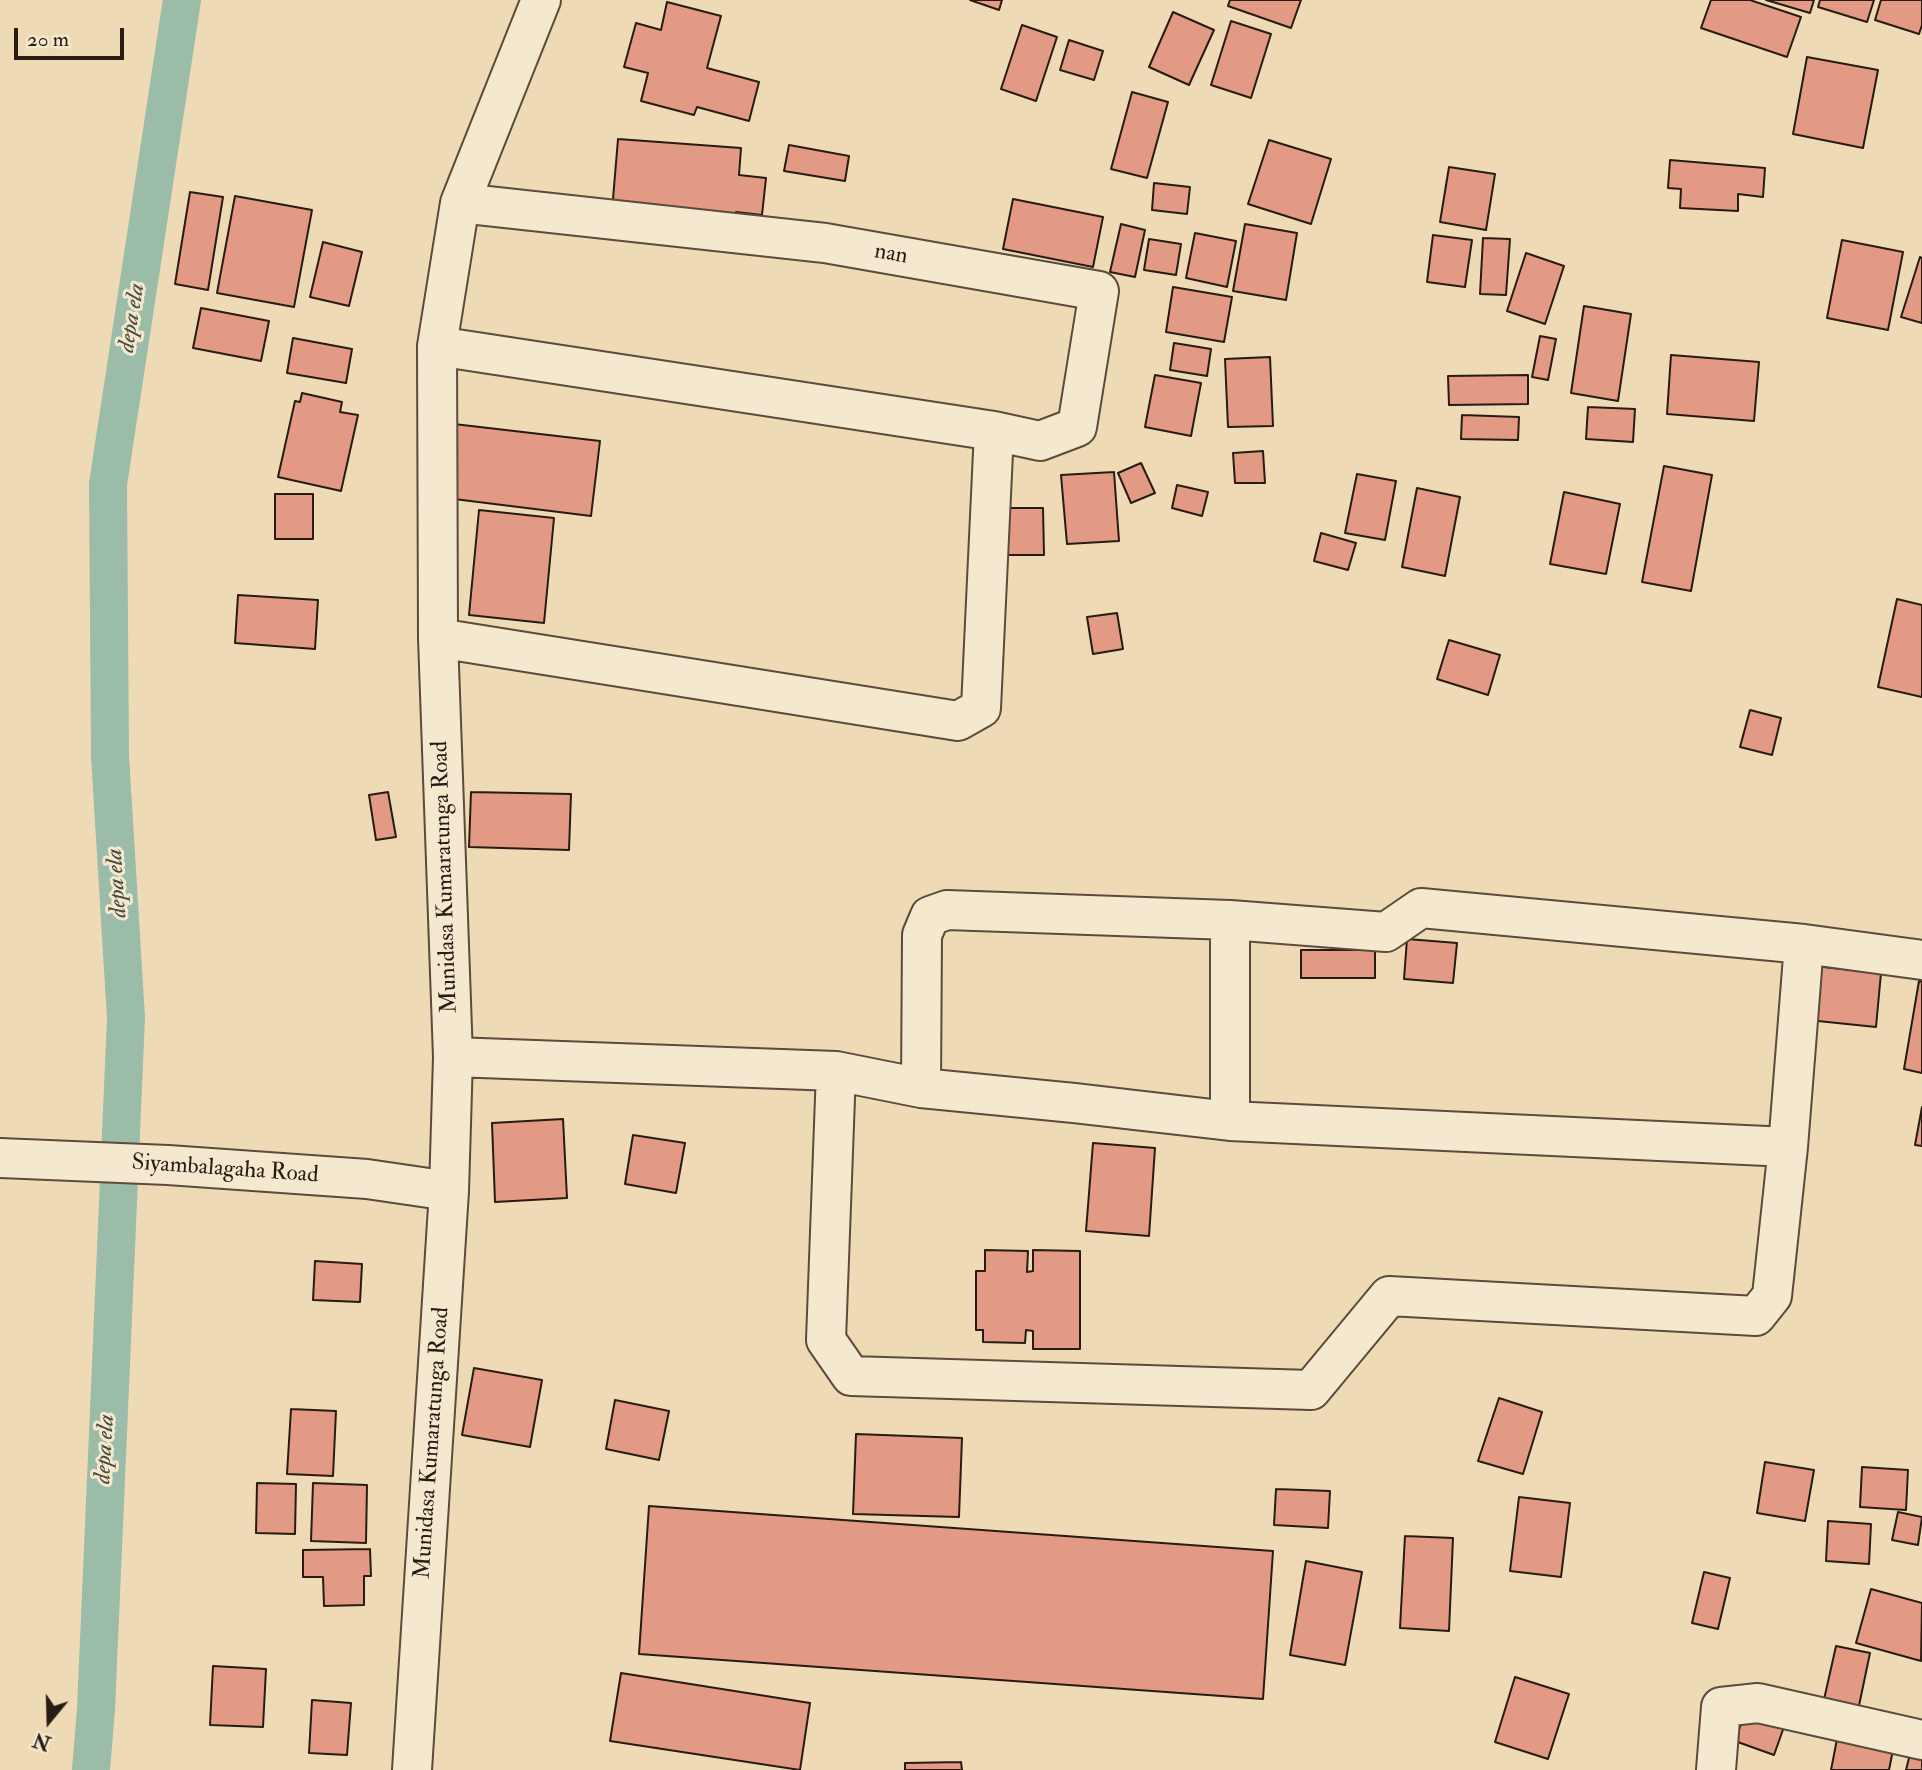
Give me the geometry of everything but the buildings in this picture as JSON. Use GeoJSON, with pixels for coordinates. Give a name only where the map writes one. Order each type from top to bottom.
{"type":"FeatureCollection","features":[{"type":"Feature","properties":{"kind":"street","name":"Munidasa Kumaratunga Road"},"geometry":{"type":"LineString","coordinates":[[412,1770],[449,1191],[453,1057],[438,638],[437,346],[460,203],[541,0]]}},
{"type":"Feature","properties":{"kind":"street","name":"nan"},"geometry":{"type":"LineString","coordinates":[[460,203],[825,243],[1099,291],[1077,427],[1040,441],[994,431]]}},
{"type":"Feature","properties":{"kind":"street"},"geometry":{"type":"LineString","coordinates":[[437,346],[994,431],[981,708],[958,721],[438,638]]}},
{"type":"Feature","properties":{"kind":"street"},"geometry":{"type":"LineString","coordinates":[[921,1088],[922,935],[930,916],[947,910],[1230,920],[1386,932],[1421,908],[1804,944],[1922,960]]}},
{"type":"Feature","properties":{"kind":"street"},"geometry":{"type":"LineString","coordinates":[[1230,920],[1230,1121]]}},
{"type":"Feature","properties":{"kind":"street"},"geometry":{"type":"LineString","coordinates":[[836,1071],[825,1340],[851,1376],[1311,1390],[1389,1296],[1756,1316],[1772,1296],[1804,944]]}},
{"type":"Feature","properties":{"kind":"street"},"geometry":{"type":"LineString","coordinates":[[453,1057],[836,1071],[921,1088],[1230,1121],[1787,1147]]}},
{"type":"Feature","properties":{"kind":"street","name":"Siyambalagaha Road"},"geometry":{"type":"LineString","coordinates":[[0,1158],[168,1165],[367,1179],[449,1191]]}},
{"type":"Feature","properties":{"kind":"street"},"geometry":{"type":"LineString","coordinates":[[1716,1770],[1721,1707],[1758,1703],[1922,1740]]}},
{"type":"Feature","properties":{"kind":"waterway","name":"depa ela"},"geometry":{"type":"LineString","coordinates":[[91,1770],[96,1709],[126,1018],[110,756],[108,484],[182,0]]}}]}
